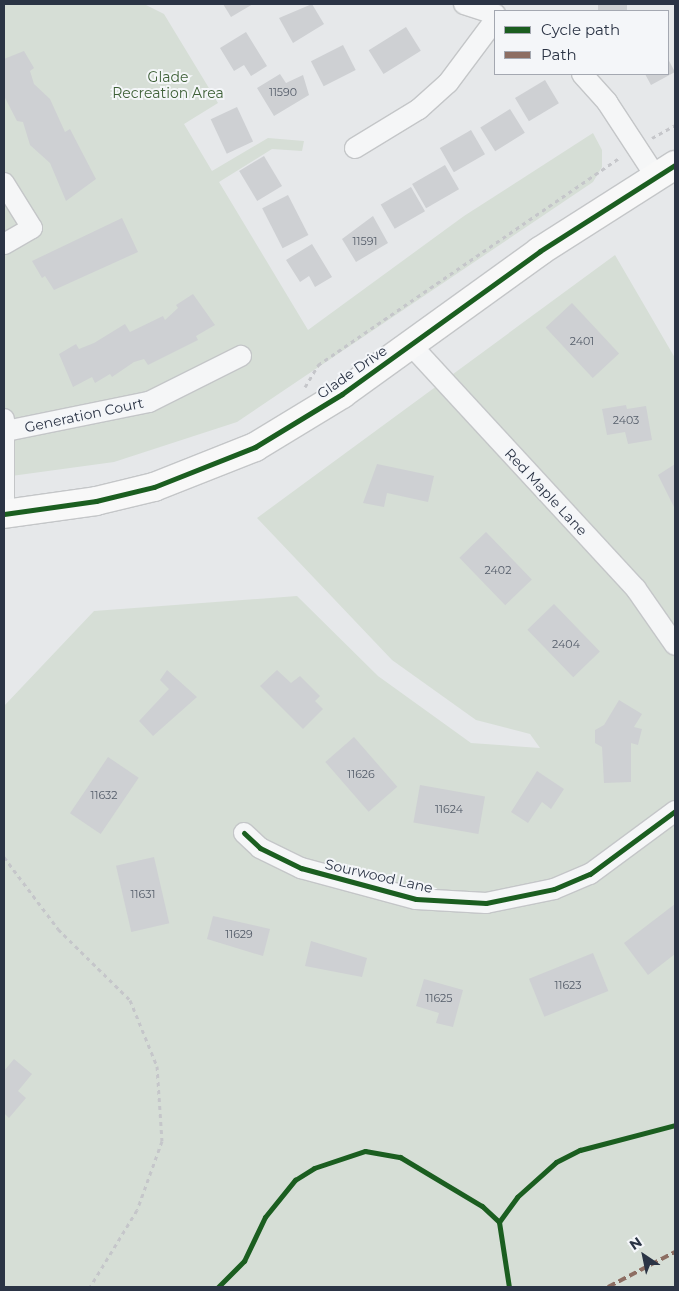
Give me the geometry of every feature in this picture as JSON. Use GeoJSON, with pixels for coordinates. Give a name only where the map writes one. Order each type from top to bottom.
{"type":"FeatureCollection","features":[{"type":"Feature","properties":{"kind":"street"},"geometry":{"type":"LineString","coordinates":[[464,4],[494,14]]}},
{"type":"Feature","properties":{"kind":"street"},"geometry":{"type":"LineString","coordinates":[[355,148],[395,126],[441,89],[494,21]]}},
{"type":"Feature","properties":{"kind":"street"},"geometry":{"type":"LineString","coordinates":[[583,75],[635,148],[666,171]]}},
{"type":"Feature","properties":{"kind":"street","name":"Glade Drive"},"geometry":{"type":"LineString","coordinates":[[4,514],[96,501],[204,470],[302,421],[540,250],[666,171]]}},
{"type":"Feature","properties":{"kind":"street"},"geometry":{"type":"LineString","coordinates":[[4,183],[32,228],[4,244]]}},
{"type":"Feature","properties":{"kind":"street","name":"Red Maple Lane"},"geometry":{"type":"LineString","coordinates":[[410,344],[636,589],[675,645]]}},
{"type":"Feature","properties":{"kind":"street","name":"Generation Court"},"geometry":{"type":"LineString","coordinates":[[5,424],[149,402],[241,356]]}},
{"type":"Feature","properties":{"kind":"street"},"geometry":{"type":"LineString","coordinates":[[4,514],[5,424]]}},
{"type":"Feature","properties":{"kind":"street","name":"Sourwood Lane"},"geometry":{"type":"LineString","coordinates":[[244,833],[260,848],[301,868],[416,899],[486,903],[554,889],[590,874],[675,812]]}},
{"type":"Feature","properties":{"kind":"path"},"geometry":{"type":"LineString","coordinates":[[298,392],[318,365],[635,148]]}},
{"type":"Feature","properties":{"kind":"path"},"geometry":{"type":"LineString","coordinates":[[4,856],[58,930],[130,1000],[157,1066],[162,1141],[137,1210],[90,1287]]}},
{"type":"Feature","properties":{"kind":"green space","name":"Glade Recreation Area"},"geometry":{"type":"Polygon","coordinates":[[[4,4],[144,4],[164,14],[218,103],[184,124],[212,171],[268,138],[304,141],[302,151],[272,149],[219,182],[308,330],[464,216],[593,133],[602,150],[602,167],[593,182],[237,422],[114,462],[4,477],[4,4]]]}},
{"type":"Feature","properties":{"kind":"green space"},"geometry":{"type":"Polygon","coordinates":[[[615,255],[675,358],[675,1287],[4,1287],[4,706],[94,611],[297,596],[378,676],[471,743],[540,748],[530,734],[476,720],[392,660],[257,518],[615,255]]]}},
{"type":"Feature","properties":{"kind":"building"},"geometry":{"type":"Polygon","coordinates":[[[223,4],[253,4],[231,17],[223,4]]]}},
{"type":"Feature","properties":{"kind":"building"},"geometry":{"type":"Polygon","coordinates":[[[312,4],[324,24],[293,43],[279,18],[312,4]]]}},
{"type":"Feature","properties":{"kind":"building"},"geometry":{"type":"Polygon","coordinates":[[[598,4],[627,4],[627,10],[598,10],[598,4]]]}},
{"type":"Feature","properties":{"kind":"building"},"geometry":{"type":"Polygon","coordinates":[[[406,27],[421,51],[384,74],[369,50],[406,27]]]}},
{"type":"Feature","properties":{"kind":"building"},"geometry":{"type":"Polygon","coordinates":[[[246,32],[267,66],[251,76],[244,65],[234,71],[220,48],[246,32]]]}},
{"type":"Feature","properties":{"kind":"building"},"geometry":{"type":"Polygon","coordinates":[[[343,45],[356,70],[324,86],[311,61],[343,45]]]}},
{"type":"Feature","properties":{"kind":"building"},"geometry":{"type":"Polygon","coordinates":[[[24,51],[34,68],[30,71],[34,84],[50,99],[65,132],[70,129],[96,179],[66,201],[50,163],[30,145],[23,122],[17,121],[4,96],[4,59],[24,51]]]}},
{"type":"Feature","properties":{"kind":"building"},"geometry":{"type":"Polygon","coordinates":[[[669,61],[675,72],[651,85],[646,75],[669,75],[669,61]]]}},
{"type":"Feature","properties":{"kind":"building"},"geometry":{"type":"Polygon","coordinates":[[[280,74],[286,83],[303,75],[309,95],[274,116],[257,88],[280,74]]]}},
{"type":"Feature","properties":{"kind":"building"},"geometry":{"type":"Polygon","coordinates":[[[545,80],[559,103],[529,121],[515,98],[545,80]]]}},
{"type":"Feature","properties":{"kind":"building"},"geometry":{"type":"Polygon","coordinates":[[[237,107],[253,141],[227,154],[211,119],[237,107]]]}},
{"type":"Feature","properties":{"kind":"building"},"geometry":{"type":"Polygon","coordinates":[[[510,109],[525,133],[495,151],[480,128],[510,109]]]}},
{"type":"Feature","properties":{"kind":"building"},"geometry":{"type":"Polygon","coordinates":[[[471,130],[485,154],[454,172],[440,148],[471,130]]]}},
{"type":"Feature","properties":{"kind":"building"},"geometry":{"type":"Polygon","coordinates":[[[264,156],[282,186],[257,201],[239,171],[264,156]]]}},
{"type":"Feature","properties":{"kind":"building"},"geometry":{"type":"Polygon","coordinates":[[[445,165],[459,189],[426,208],[412,184],[445,165]]]}},
{"type":"Feature","properties":{"kind":"building"},"geometry":{"type":"Polygon","coordinates":[[[411,187],[425,211],[395,229],[381,204],[411,187]]]}},
{"type":"Feature","properties":{"kind":"building"},"geometry":{"type":"Polygon","coordinates":[[[288,195],[308,235],[283,248],[262,208],[288,195]]]}},
{"type":"Feature","properties":{"kind":"building"},"geometry":{"type":"Polygon","coordinates":[[[373,216],[388,243],[356,262],[342,239],[373,216]]]}},
{"type":"Feature","properties":{"kind":"building"},"geometry":{"type":"Polygon","coordinates":[[[122,218],[138,252],[54,290],[45,276],[42,278],[32,261],[122,218]]]}},
{"type":"Feature","properties":{"kind":"building"},"geometry":{"type":"Polygon","coordinates":[[[312,244],[332,277],[315,287],[309,276],[300,282],[286,260],[312,244]]]}},
{"type":"Feature","properties":{"kind":"building"},"geometry":{"type":"Polygon","coordinates":[[[193,294],[215,325],[196,336],[198,340],[148,365],[144,359],[134,362],[112,377],[110,374],[95,383],[92,377],[73,387],[59,354],[76,344],[79,349],[94,343],[125,324],[130,332],[163,316],[165,320],[178,308],[176,305],[193,294]]]}},
{"type":"Feature","properties":{"kind":"building"},"geometry":{"type":"Polygon","coordinates":[[[572,303],[619,353],[593,378],[546,328],[572,303]]]}},
{"type":"Feature","properties":{"kind":"building"},"geometry":{"type":"Polygon","coordinates":[[[626,405],[627,409],[646,406],[652,440],[628,444],[625,432],[607,435],[602,409],[626,405]]]}},
{"type":"Feature","properties":{"kind":"building"},"geometry":{"type":"Polygon","coordinates":[[[377,464],[434,476],[428,502],[387,493],[384,507],[363,503],[377,464]]]}},
{"type":"Feature","properties":{"kind":"building"},"geometry":{"type":"Polygon","coordinates":[[[675,464],[675,509],[658,475],[675,464]]]}},
{"type":"Feature","properties":{"kind":"building"},"geometry":{"type":"Polygon","coordinates":[[[486,532],[532,579],[505,605],[459,558],[486,532]]]}},
{"type":"Feature","properties":{"kind":"building"},"geometry":{"type":"Polygon","coordinates":[[[554,604],[600,651],[573,677],[527,630],[554,604]]]}},
{"type":"Feature","properties":{"kind":"building"},"geometry":{"type":"Polygon","coordinates":[[[167,670],[197,697],[153,736],[139,721],[169,689],[160,680],[167,670]]]}},
{"type":"Feature","properties":{"kind":"building"},"geometry":{"type":"Polygon","coordinates":[[[277,670],[291,683],[300,676],[320,696],[315,701],[323,709],[303,729],[260,686],[277,670]]]}},
{"type":"Feature","properties":{"kind":"building"},"geometry":{"type":"Polygon","coordinates":[[[619,700],[642,714],[634,727],[642,729],[638,745],[631,743],[631,782],[604,783],[602,747],[595,743],[595,730],[604,725],[619,700]]]}},
{"type":"Feature","properties":{"kind":"building"},"geometry":{"type":"Polygon","coordinates":[[[354,737],[397,787],[369,812],[325,762],[354,737]]]}},
{"type":"Feature","properties":{"kind":"building"},"geometry":{"type":"Polygon","coordinates":[[[108,757],[139,778],[101,834],[70,813],[108,757]]]}},
{"type":"Feature","properties":{"kind":"building"},"geometry":{"type":"Polygon","coordinates":[[[537,771],[564,789],[551,809],[542,802],[528,823],[511,812],[537,771]]]}},
{"type":"Feature","properties":{"kind":"building"},"geometry":{"type":"Polygon","coordinates":[[[420,785],[485,796],[478,834],[413,822],[420,785]]]}},
{"type":"Feature","properties":{"kind":"building"},"geometry":{"type":"Polygon","coordinates":[[[154,857],[169,923],[131,932],[116,866],[154,857]]]}},
{"type":"Feature","properties":{"kind":"building"},"geometry":{"type":"Polygon","coordinates":[[[675,904],[675,954],[648,975],[624,943],[675,904]]]}},
{"type":"Feature","properties":{"kind":"building"},"geometry":{"type":"Polygon","coordinates":[[[213,916],[270,929],[263,956],[207,939],[213,916]]]}},
{"type":"Feature","properties":{"kind":"building"},"geometry":{"type":"Polygon","coordinates":[[[311,941],[367,958],[362,977],[305,966],[311,941]]]}},
{"type":"Feature","properties":{"kind":"building"},"geometry":{"type":"Polygon","coordinates":[[[593,953],[608,991],[544,1017],[529,979],[593,953]]]}},
{"type":"Feature","properties":{"kind":"building"},"geometry":{"type":"Polygon","coordinates":[[[424,979],[463,990],[453,1027],[436,1023],[439,1013],[416,1006],[424,979]]]}},
{"type":"Feature","properties":{"kind":"building"},"geometry":{"type":"Polygon","coordinates":[[[14,1059],[32,1074],[18,1091],[26,1098],[9,1118],[4,1113],[4,1071],[14,1059]]]}},
{"type":"Feature","properties":{"kind":"marked path"},"geometry":{"type":"LineString","coordinates":[[608,1287],[675,1252]]}},
{"type":"Feature","properties":{"kind":"cycle path"},"geometry":{"type":"LineString","coordinates":[[4,514],[96,501],[154,487],[255,447],[342,394],[540,251],[675,165]]}},
{"type":"Feature","properties":{"kind":"cycle path"},"geometry":{"type":"LineString","coordinates":[[244,833],[260,848],[301,868],[416,899],[486,903],[554,889],[590,874],[675,811]]}},
{"type":"Feature","properties":{"kind":"cycle path"},"geometry":{"type":"LineString","coordinates":[[499,1222],[517,1197],[556,1162],[580,1150],[675,1125]]}},
{"type":"Feature","properties":{"kind":"cycle path"},"geometry":{"type":"LineString","coordinates":[[218,1287],[244,1261],[265,1217],[295,1180],[314,1168],[365,1151],[400,1157],[482,1206],[499,1222],[509,1287]]}}]}
